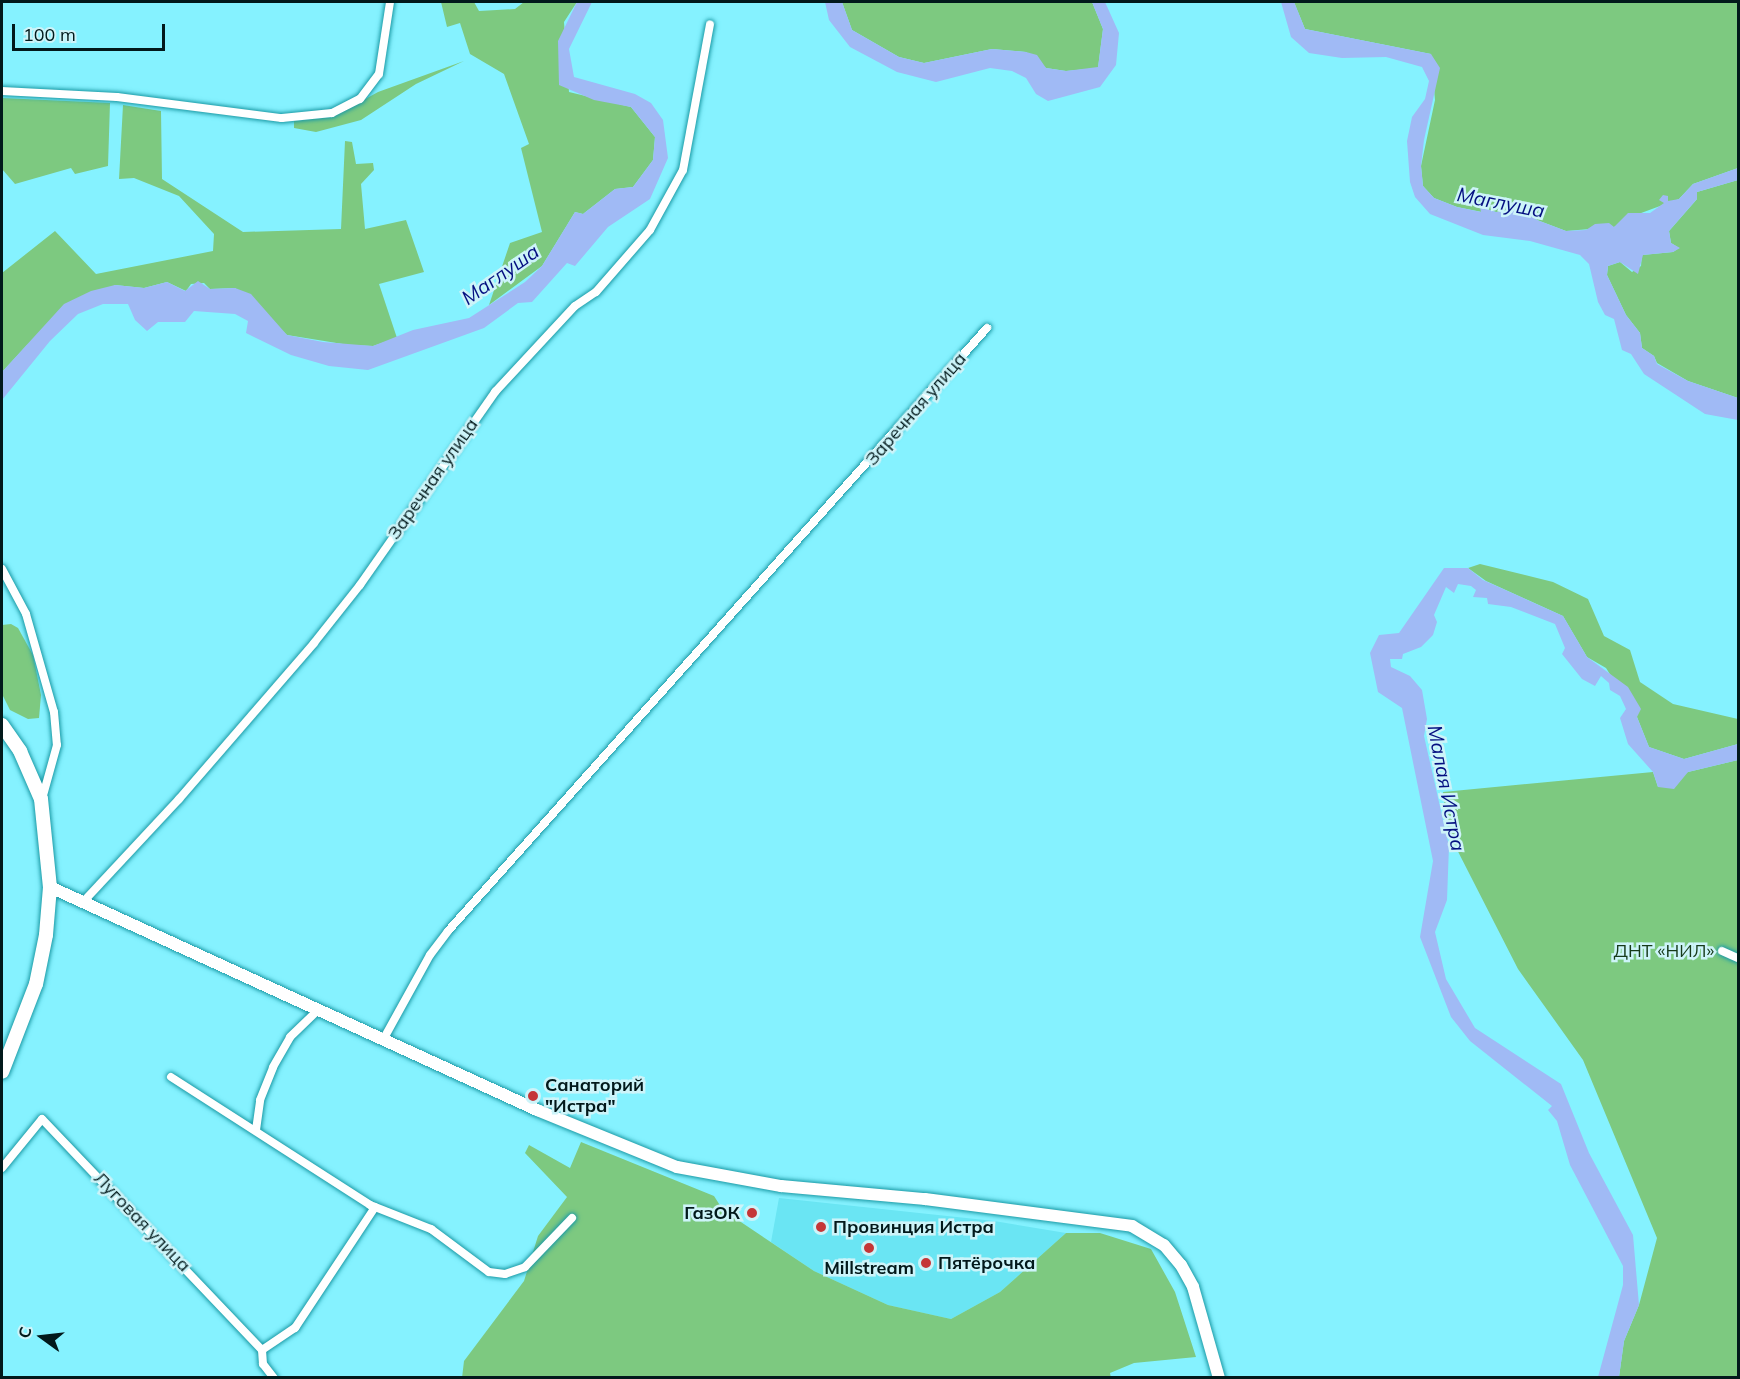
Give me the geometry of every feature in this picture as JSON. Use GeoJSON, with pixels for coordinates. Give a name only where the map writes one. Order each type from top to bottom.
{"type":"FeatureCollection","features":[{"type":"Feature","properties":{"kind":"main road"},"geometry":{"type":"LineString","coordinates":[[2,725],[20,752],[41,799],[50,887],[46,935],[36,984],[2,1072]]}},
{"type":"Feature","properties":{"kind":"main road"},"geometry":{"type":"LineString","coordinates":[[50,887],[383,1041],[598,1136],[697,1173],[1132,1226],[1164,1245],[1181,1265],[1193,1287],[1219,1377]]}},
{"type":"Feature","properties":{"kind":"street"},"geometry":{"type":"LineString","coordinates":[[2,92],[117,96],[282,118],[332,113],[360,99],[379,74],[390,2]]}},
{"type":"Feature","properties":{"kind":"street","name":"Заречная улица"},"geometry":{"type":"LineString","coordinates":[[83,902],[179,799],[314,643],[360,585],[495,392],[575,306],[596,292],[650,230],[683,170],[710,24]]}},
{"type":"Feature","properties":{"kind":"street","name":"Заречная улица"},"geometry":{"type":"LineString","coordinates":[[383,1041],[430,955],[448,931],[987,328]]}},
{"type":"Feature","properties":{"kind":"street"},"geometry":{"type":"LineString","coordinates":[[2,569],[26,614],[54,712],[57,745],[41,799]]}},
{"type":"Feature","properties":{"kind":"street"},"geometry":{"type":"LineString","coordinates":[[1722,951],[1738,958]]}},
{"type":"Feature","properties":{"kind":"street"},"geometry":{"type":"LineString","coordinates":[[256,1130],[260,1100],[273,1067],[290,1037],[317,1011]]}},
{"type":"Feature","properties":{"kind":"street"},"geometry":{"type":"LineString","coordinates":[[171,1077],[375,1207],[431,1229],[489,1272],[505,1274],[525,1267],[572,1218]]}},
{"type":"Feature","properties":{"kind":"street","name":"Луговая улица"},"geometry":{"type":"LineString","coordinates":[[2,1168],[42,1119],[262,1350],[263,1364],[274,1377]]}},
{"type":"Feature","properties":{"kind":"street"},"geometry":{"type":"LineString","coordinates":[[262,1350],[295,1328],[375,1207]]}},
{"type":"Feature","properties":{"kind":"shaded area"},"geometry":{"type":"Polygon","coordinates":[[[577,2],[592,2],[569,49],[574,77],[635,94],[651,103],[663,120],[668,158],[650,199],[608,227],[575,266],[567,263],[532,302],[518,303],[484,328],[368,370],[329,366],[291,355],[246,333],[248,321],[235,314],[194,311],[185,322],[158,322],[147,331],[135,320],[128,304],[103,304],[78,314],[50,341],[2,400],[2,372],[64,304],[91,291],[115,285],[144,288],[167,282],[185,291],[198,281],[210,289],[235,288],[251,294],[287,335],[323,342],[373,346],[413,330],[469,318],[525,282],[542,266],[575,212],[583,214],[615,189],[633,187],[653,160],[655,137],[631,107],[594,100],[559,85],[558,41],[577,2]]]}},
{"type":"Feature","properties":{"kind":"shaded area"},"geometry":{"type":"Polygon","coordinates":[[[825,2],[842,2],[852,30],[899,57],[924,63],[992,49],[1037,55],[1046,68],[1066,71],[1098,67],[1103,29],[1092,2],[1105,2],[1119,33],[1116,65],[1100,87],[1048,101],[1036,94],[1026,78],[1012,71],[990,68],[936,82],[897,72],[850,47],[829,20],[825,2]]]}},
{"type":"Feature","properties":{"kind":"shaded area"},"geometry":{"type":"Polygon","coordinates":[[[1281,2],[1294,2],[1305,29],[1431,54],[1440,68],[1424,140],[1421,166],[1423,186],[1434,198],[1457,207],[1481,212],[1480,207],[1496,212],[1525,209],[1537,220],[1566,231],[1586,230],[1595,224],[1609,223],[1614,227],[1628,213],[1650,213],[1664,203],[1659,200],[1663,195],[1668,196],[1668,201],[1679,199],[1693,184],[1738,168],[1738,180],[1697,192],[1697,199],[1669,231],[1671,243],[1680,248],[1673,252],[1643,255],[1638,274],[1620,262],[1608,266],[1607,275],[1626,315],[1640,333],[1642,348],[1654,356],[1657,364],[1688,381],[1738,398],[1738,420],[1705,414],[1644,374],[1631,354],[1622,350],[1614,319],[1605,315],[1598,302],[1589,264],[1580,255],[1530,241],[1483,235],[1430,214],[1415,197],[1410,182],[1407,141],[1412,117],[1425,99],[1429,81],[1422,67],[1386,57],[1342,58],[1309,53],[1291,37],[1281,2]]]}},
{"type":"Feature","properties":{"kind":"shaded area"},"geometry":{"type":"Polygon","coordinates":[[[1444,568],[1468,568],[1483,580],[1563,616],[1587,657],[1628,687],[1641,709],[1637,717],[1649,747],[1684,759],[1738,744],[1738,760],[1688,772],[1674,789],[1658,787],[1653,772],[1628,744],[1620,718],[1626,709],[1620,696],[1610,690],[1609,683],[1601,676],[1595,686],[1582,679],[1562,654],[1565,648],[1555,624],[1511,607],[1488,604],[1487,598],[1473,597],[1476,590],[1471,586],[1458,584],[1454,593],[1446,587],[1434,615],[1437,622],[1433,635],[1421,647],[1403,654],[1402,659],[1390,659],[1391,667],[1410,676],[1422,690],[1427,719],[1424,736],[1449,846],[1447,900],[1435,932],[1446,979],[1475,1028],[1561,1084],[1589,1153],[1633,1235],[1639,1305],[1624,1341],[1619,1377],[1598,1377],[1623,1285],[1623,1266],[1570,1165],[1557,1121],[1548,1110],[1552,1106],[1470,1041],[1451,1017],[1420,937],[1433,861],[1402,708],[1378,692],[1370,653],[1379,635],[1399,633],[1444,568]]]}},
{"type":"Feature","properties":{"kind":"shaded area"},"geometry":{"type":"Polygon","coordinates":[[[779,1198],[994,1221],[1066,1233],[1000,1292],[951,1319],[888,1305],[814,1271],[771,1242],[779,1198]]]}},
{"type":"Feature","properties":{"kind":"green space"},"geometry":{"type":"Polygon","coordinates":[[[441,2],[474,2],[479,11],[515,9],[524,2],[577,2],[564,22],[569,92],[631,107],[655,137],[653,160],[633,187],[615,189],[583,214],[575,212],[542,266],[489,305],[510,243],[542,232],[521,148],[529,144],[504,74],[470,54],[460,23],[447,27],[441,2]]]}},
{"type":"Feature","properties":{"kind":"green space"},"geometry":{"type":"Polygon","coordinates":[[[842,2],[1092,2],[1103,29],[1098,68],[1066,71],[1046,68],[1026,52],[992,49],[924,63],[899,57],[852,30],[842,2]]]}},
{"type":"Feature","properties":{"kind":"green space"},"geometry":{"type":"Polygon","coordinates":[[[1294,2],[1738,2],[1738,168],[1693,184],[1679,199],[1633,216],[1614,227],[1566,231],[1537,220],[1525,209],[1496,212],[1481,207],[1482,212],[1457,207],[1434,198],[1423,186],[1421,166],[1435,100],[1431,54],[1305,29],[1294,2]]]}},
{"type":"Feature","properties":{"kind":"green space"},"geometry":{"type":"Polygon","coordinates":[[[464,61],[416,84],[361,120],[316,132],[294,128],[294,121],[333,117],[378,92],[464,61]]]}},
{"type":"Feature","properties":{"kind":"green space"},"geometry":{"type":"Polygon","coordinates":[[[2,98],[110,103],[108,166],[75,174],[71,168],[15,184],[2,169],[2,98]]]}},
{"type":"Feature","properties":{"kind":"green space"},"geometry":{"type":"Polygon","coordinates":[[[123,105],[161,111],[162,179],[243,232],[341,229],[345,141],[352,142],[356,164],[373,163],[374,170],[361,184],[365,229],[406,220],[424,272],[379,284],[397,338],[373,346],[349,345],[287,335],[235,288],[210,289],[204,283],[191,284],[186,291],[167,282],[144,288],[115,285],[27,345],[2,372],[2,273],[55,231],[96,274],[213,251],[214,234],[179,196],[134,178],[119,179],[123,105]]]}},
{"type":"Feature","properties":{"kind":"green space"},"geometry":{"type":"Polygon","coordinates":[[[1738,180],[1738,398],[1688,381],[1657,363],[1654,356],[1642,348],[1640,333],[1626,315],[1607,275],[1608,266],[1620,262],[1632,272],[1641,266],[1642,255],[1673,252],[1679,248],[1671,243],[1669,231],[1697,199],[1697,192],[1738,180]]]}},
{"type":"Feature","properties":{"kind":"green space"},"geometry":{"type":"Polygon","coordinates":[[[1480,564],[1553,582],[1588,599],[1604,636],[1630,650],[1640,682],[1673,704],[1738,719],[1738,744],[1684,759],[1649,747],[1637,717],[1606,668],[1587,657],[1563,616],[1486,581],[1468,568],[1480,564]]]}},
{"type":"Feature","properties":{"kind":"green space"},"geometry":{"type":"Polygon","coordinates":[[[11,624],[18,628],[33,655],[41,695],[39,718],[28,719],[10,710],[2,694],[2,625],[11,624]]]}},
{"type":"Feature","properties":{"kind":"green space","name":"ДНТ «НИЛ»"},"geometry":{"type":"Polygon","coordinates":[[[1738,760],[1738,1377],[1619,1377],[1624,1341],[1639,1305],[1657,1238],[1583,1060],[1518,969],[1448,832],[1443,792],[1653,772],[1658,787],[1688,772],[1738,760]]]}},
{"type":"Feature","properties":{"kind":"green space"},"geometry":{"type":"Polygon","coordinates":[[[581,1142],[714,1196],[723,1210],[814,1271],[888,1305],[951,1319],[1000,1292],[1066,1233],[1100,1233],[1151,1249],[1175,1292],[1196,1357],[1134,1363],[1110,1373],[1111,1378],[462,1378],[464,1361],[524,1281],[538,1236],[567,1197],[525,1153],[529,1145],[570,1168],[581,1142]]]}},
{"type":"Feature","properties":{"kind":"place","name":"Санаторий \"Истра\""},"geometry":{"type":"Point","coordinates":[533,1096]}},
{"type":"Feature","properties":{"kind":"place","name":"ГазОК"},"geometry":{"type":"Point","coordinates":[752,1213]}},
{"type":"Feature","properties":{"kind":"place","name":"Провинция Истра"},"geometry":{"type":"Point","coordinates":[821,1227]}},
{"type":"Feature","properties":{"kind":"place","name":"Millstream"},"geometry":{"type":"Point","coordinates":[869,1248]}},
{"type":"Feature","properties":{"kind":"place","name":"Пятёрочка"},"geometry":{"type":"Point","coordinates":[926,1263]}},
{"type":"Feature","properties":{"kind":"water label","name":"Маглуша"},"geometry":{"type":"Point","coordinates":[1501,202]}},
{"type":"Feature","properties":{"kind":"water label","name":"Маглуша"},"geometry":{"type":"Point","coordinates":[500,274]}},
{"type":"Feature","properties":{"kind":"water label","name":"Малая Истра"},"geometry":{"type":"Point","coordinates":[1447,788]}}]}
